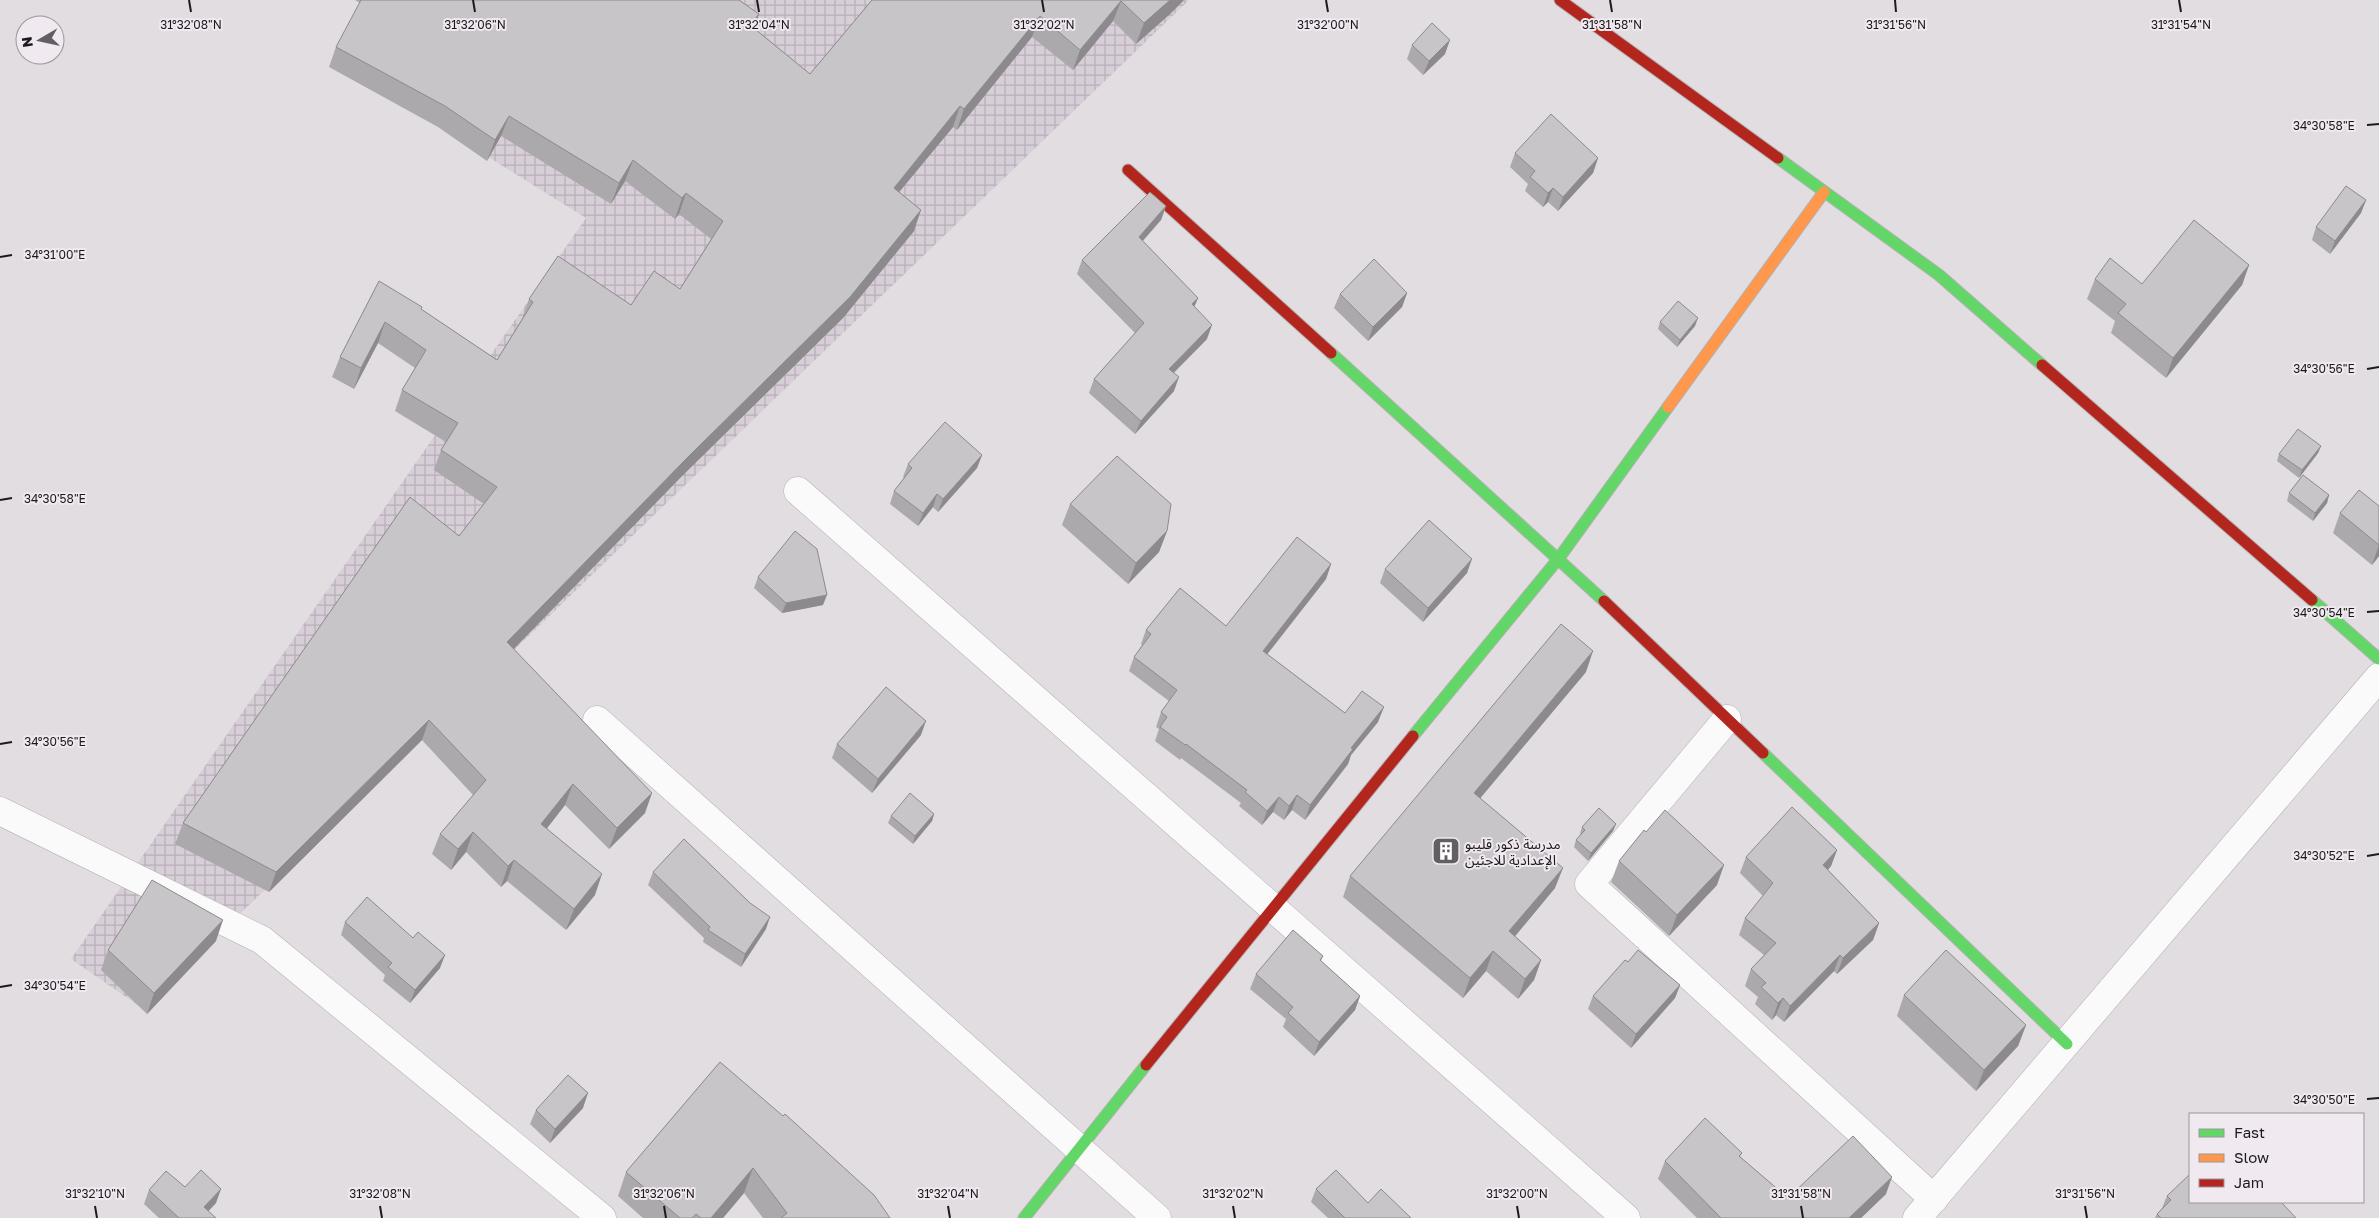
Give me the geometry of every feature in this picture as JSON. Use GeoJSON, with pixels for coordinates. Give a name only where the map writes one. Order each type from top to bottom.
{"type":"FeatureCollection","features":[{"type":"Feature","properties":{"kind":"street"},"geometry":{"type":"LineString","coordinates":[[1560,0],[1939,275],[2379,659]]}},
{"type":"Feature","properties":{"kind":"street"},"geometry":{"type":"LineString","coordinates":[[1128,170],[1559,558],[2067,1044]]}},
{"type":"Feature","properties":{"kind":"street"},"geometry":{"type":"LineString","coordinates":[[1024,1218],[1272,907],[1559,558],[1824,192]]}},
{"type":"Feature","properties":{"kind":"street"},"geometry":{"type":"LineString","coordinates":[[798,491],[1626,1218]]}},
{"type":"Feature","properties":{"kind":"street"},"geometry":{"type":"LineString","coordinates":[[1728,718],[1589,884],[1925,1208],[2379,677]]}},
{"type":"Feature","properties":{"kind":"street"},"geometry":{"type":"LineString","coordinates":[[597,720],[1157,1218]]}},
{"type":"Feature","properties":{"kind":"street"},"geometry":{"type":"LineString","coordinates":[[0,811],[262,940],[602,1218]]}},
{"type":"Feature","properties":{"kind":"shaded area"},"geometry":{"type":"Polygon","coordinates":[[[363,0],[1189,0],[142,1008],[71,959],[586,218],[337,62],[363,0]]]}},
{"type":"Feature","properties":{"kind":"building"},"geometry":{"type":"Polygon","coordinates":[[[361,0],[739,0],[759,14],[750,25],[810,74],[872,0],[1170,0],[1144,23],[1121,1],[1080,50],[1040,16],[964,109],[960,106],[894,188],[921,210],[850,297],[689,456],[507,642],[652,793],[617,828],[573,784],[541,824],[602,874],[574,909],[514,860],[508,866],[473,832],[458,849],[440,834],[486,780],[429,720],[276,872],[183,823],[410,497],[459,536],[497,487],[441,450],[458,423],[402,390],[426,350],[385,322],[361,368],[340,357],[379,281],[422,307],[421,309],[497,360],[533,302],[529,299],[558,256],[631,305],[654,271],[680,289],[723,221],[686,193],[682,198],[633,160],[619,183],[509,116],[495,140],[445,106],[336,47],[361,0]]]}},
{"type":"Feature","properties":{"kind":"building"},"geometry":{"type":"Polygon","coordinates":[[[1432,23],[1450,40],[1429,61],[1412,45],[1432,23]]]}},
{"type":"Feature","properties":{"kind":"building"},"geometry":{"type":"Polygon","coordinates":[[[1551,114],[1598,158],[1563,197],[1553,188],[1548,193],[1530,177],[1535,171],[1515,153],[1551,114]]]}},
{"type":"Feature","properties":{"kind":"building"},"geometry":{"type":"Polygon","coordinates":[[[2346,186],[2366,200],[2335,241],[2316,227],[2346,186]]]}},
{"type":"Feature","properties":{"kind":"building"},"geometry":{"type":"Polygon","coordinates":[[[1150,192],[1166,206],[1139,237],[1198,298],[1192,304],[1212,325],[1169,369],[1179,377],[1141,421],[1094,379],[1144,323],[1082,260],[1150,192]]]}},
{"type":"Feature","properties":{"kind":"building"},"geometry":{"type":"Polygon","coordinates":[[[2194,220],[2249,265],[2173,358],[2118,313],[2126,304],[2095,279],[2110,258],[2142,284],[2194,220]]]}},
{"type":"Feature","properties":{"kind":"building"},"geometry":{"type":"Polygon","coordinates":[[[1374,259],[1407,293],[1373,327],[1340,294],[1374,259]]]}},
{"type":"Feature","properties":{"kind":"building"},"geometry":{"type":"Polygon","coordinates":[[[1678,301],[1698,318],[1680,340],[1660,322],[1678,301]]]}},
{"type":"Feature","properties":{"kind":"building"},"geometry":{"type":"Polygon","coordinates":[[[945,422],[982,455],[943,499],[937,494],[923,513],[894,491],[912,468],[908,464],[945,422]]]}},
{"type":"Feature","properties":{"kind":"building"},"geometry":{"type":"Polygon","coordinates":[[[2298,429],[2321,446],[2302,470],[2279,454],[2298,429]]]}},
{"type":"Feature","properties":{"kind":"building"},"geometry":{"type":"Polygon","coordinates":[[[1117,456],[1171,504],[1167,531],[1136,563],[1070,504],[1117,456]]]}},
{"type":"Feature","properties":{"kind":"building"},"geometry":{"type":"Polygon","coordinates":[[[2303,475],[2329,495],[2315,513],[2289,493],[2303,475]]]}},
{"type":"Feature","properties":{"kind":"building"},"geometry":{"type":"Polygon","coordinates":[[[2359,490],[2379,506],[2379,545],[2340,513],[2359,490]]]}},
{"type":"Feature","properties":{"kind":"building"},"geometry":{"type":"Polygon","coordinates":[[[1429,520],[1472,559],[1428,608],[1385,569],[1429,520]]]}},
{"type":"Feature","properties":{"kind":"building"},"geometry":{"type":"Polygon","coordinates":[[[795,531],[817,549],[827,595],[786,603],[758,577],[795,531]]]}},
{"type":"Feature","properties":{"kind":"building"},"geometry":{"type":"Polygon","coordinates":[[[1297,537],[1331,564],[1263,651],[1345,713],[1362,691],[1384,707],[1351,748],[1353,749],[1310,805],[1297,795],[1289,806],[1279,797],[1267,811],[1245,792],[1247,790],[1160,727],[1167,717],[1161,712],[1177,690],[1134,657],[1151,634],[1146,630],[1180,588],[1226,626],[1297,537]]]}},
{"type":"Feature","properties":{"kind":"building","name":"مدرسة ذكور قليبو الإعدادية للاجئين"},"geometry":{"type":"Polygon","coordinates":[[[1561,624],[1593,651],[1474,793],[1563,868],[1509,931],[1541,960],[1525,979],[1493,951],[1470,978],[1350,876],[1561,624]]]}},
{"type":"Feature","properties":{"kind":"building"},"geometry":{"type":"Polygon","coordinates":[[[886,687],[926,721],[878,779],[837,744],[886,687]]]}},
{"type":"Feature","properties":{"kind":"building"},"geometry":{"type":"Polygon","coordinates":[[[910,793],[934,814],[915,836],[891,816],[910,793]]]}},
{"type":"Feature","properties":{"kind":"building"},"geometry":{"type":"Polygon","coordinates":[[[1792,807],[1837,850],[1823,865],[1879,923],[1843,958],[1840,955],[1790,1006],[1783,998],[1778,1003],[1761,987],[1766,983],[1751,969],[1776,943],[1745,918],[1773,883],[1746,857],[1792,807]]]}},
{"type":"Feature","properties":{"kind":"building"},"geometry":{"type":"Polygon","coordinates":[[[1599,808],[1616,824],[1591,853],[1576,840],[1585,830],[1582,827],[1599,808]]]}},
{"type":"Feature","properties":{"kind":"building"},"geometry":{"type":"Polygon","coordinates":[[[1665,810],[1724,865],[1677,915],[1619,861],[1644,830],[1646,832],[1665,810]]]}},
{"type":"Feature","properties":{"kind":"building"},"geometry":{"type":"Polygon","coordinates":[[[684,839],[750,903],[770,917],[745,954],[708,930],[710,927],[653,872],[684,839]]]}},
{"type":"Feature","properties":{"kind":"building"},"geometry":{"type":"Polygon","coordinates":[[[152,880],[223,920],[154,993],[108,950],[152,880]]]}},
{"type":"Feature","properties":{"kind":"building"},"geometry":{"type":"Polygon","coordinates":[[[367,897],[413,938],[418,932],[445,955],[415,990],[388,967],[392,963],[345,922],[367,897]]]}},
{"type":"Feature","properties":{"kind":"building"},"geometry":{"type":"Polygon","coordinates":[[[1293,930],[1323,956],[1320,960],[1360,996],[1319,1042],[1288,1013],[1293,1007],[1256,974],[1293,930]]]}},
{"type":"Feature","properties":{"kind":"building"},"geometry":{"type":"Polygon","coordinates":[[[1638,950],[1680,985],[1636,1034],[1593,996],[1625,960],[1628,962],[1638,950]]]}},
{"type":"Feature","properties":{"kind":"building"},"geometry":{"type":"Polygon","coordinates":[[[1946,950],[2026,1025],[1984,1070],[1904,995],[1946,950]]]}},
{"type":"Feature","properties":{"kind":"building"},"geometry":{"type":"Polygon","coordinates":[[[720,1062],[783,1116],[785,1114],[874,1195],[890,1218],[781,1218],[787,1213],[753,1168],[711,1218],[701,1218],[696,1214],[692,1218],[680,1218],[626,1172],[720,1062]]]}},
{"type":"Feature","properties":{"kind":"building"},"geometry":{"type":"Polygon","coordinates":[[[568,1075],[588,1093],[555,1129],[536,1110],[568,1075]]]}},
{"type":"Feature","properties":{"kind":"building"},"geometry":{"type":"Polygon","coordinates":[[[1705,1118],[1742,1153],[1739,1156],[1788,1198],[1853,1136],[1892,1177],[1849,1218],[1721,1218],[1665,1161],[1705,1118]]]}},
{"type":"Feature","properties":{"kind":"building"},"geometry":{"type":"Polygon","coordinates":[[[201,1170],[221,1189],[204,1207],[216,1218],[179,1218],[149,1190],[166,1171],[185,1187],[201,1170]]]}},
{"type":"Feature","properties":{"kind":"building"},"geometry":{"type":"Polygon","coordinates":[[[1336,1170],[1368,1203],[1381,1189],[1411,1218],[1345,1218],[1316,1189],[1336,1170]]]}},
{"type":"Feature","properties":{"kind":"building"},"geometry":{"type":"Polygon","coordinates":[[[2189,1175],[2189,1203],[2282,1203],[2296,1218],[2161,1218],[2157,1214],[2171,1200],[2167,1196],[2189,1175]]]}},
{"type":"Feature","properties":{"kind":"traffic: fast"},"geometry":{"type":"LineString","coordinates":[[1778,158],[1939,275],[2042,365]]}},
{"type":"Feature","properties":{"kind":"traffic: fast"},"geometry":{"type":"LineString","coordinates":[[1331,353],[1604,601]]}},
{"type":"Feature","properties":{"kind":"traffic: fast"},"geometry":{"type":"LineString","coordinates":[[1413,736],[1559,558],[1668,407]]}},
{"type":"Feature","properties":{"kind":"traffic: fast"},"geometry":{"type":"LineString","coordinates":[[2312,600],[2379,659]]}},
{"type":"Feature","properties":{"kind":"traffic: fast"},"geometry":{"type":"LineString","coordinates":[[1763,753],[2067,1044]]}},
{"type":"Feature","properties":{"kind":"traffic: fast"},"geometry":{"type":"LineString","coordinates":[[1024,1218],[1146,1065]]}},
{"type":"Feature","properties":{"kind":"traffic: slow"},"geometry":{"type":"LineString","coordinates":[[1668,407],[1824,192]]}},
{"type":"Feature","properties":{"kind":"traffic: jam"},"geometry":{"type":"LineString","coordinates":[[1560,0],[1778,158]]}},
{"type":"Feature","properties":{"kind":"traffic: jam"},"geometry":{"type":"LineString","coordinates":[[1128,170],[1331,353]]}},
{"type":"Feature","properties":{"kind":"traffic: jam"},"geometry":{"type":"LineString","coordinates":[[2042,365],[2312,600]]}},
{"type":"Feature","properties":{"kind":"traffic: jam"},"geometry":{"type":"LineString","coordinates":[[1604,601],[1763,753]]}},
{"type":"Feature","properties":{"kind":"traffic: jam"},"geometry":{"type":"LineString","coordinates":[[1146,1065],[1413,736]]}},
{"type":"Feature","properties":{"kind":"place","name":"مدرسة ذكور قليبو الإعدادية للاجئين"},"geometry":{"type":"Point","coordinates":[1446,851]}}]}
